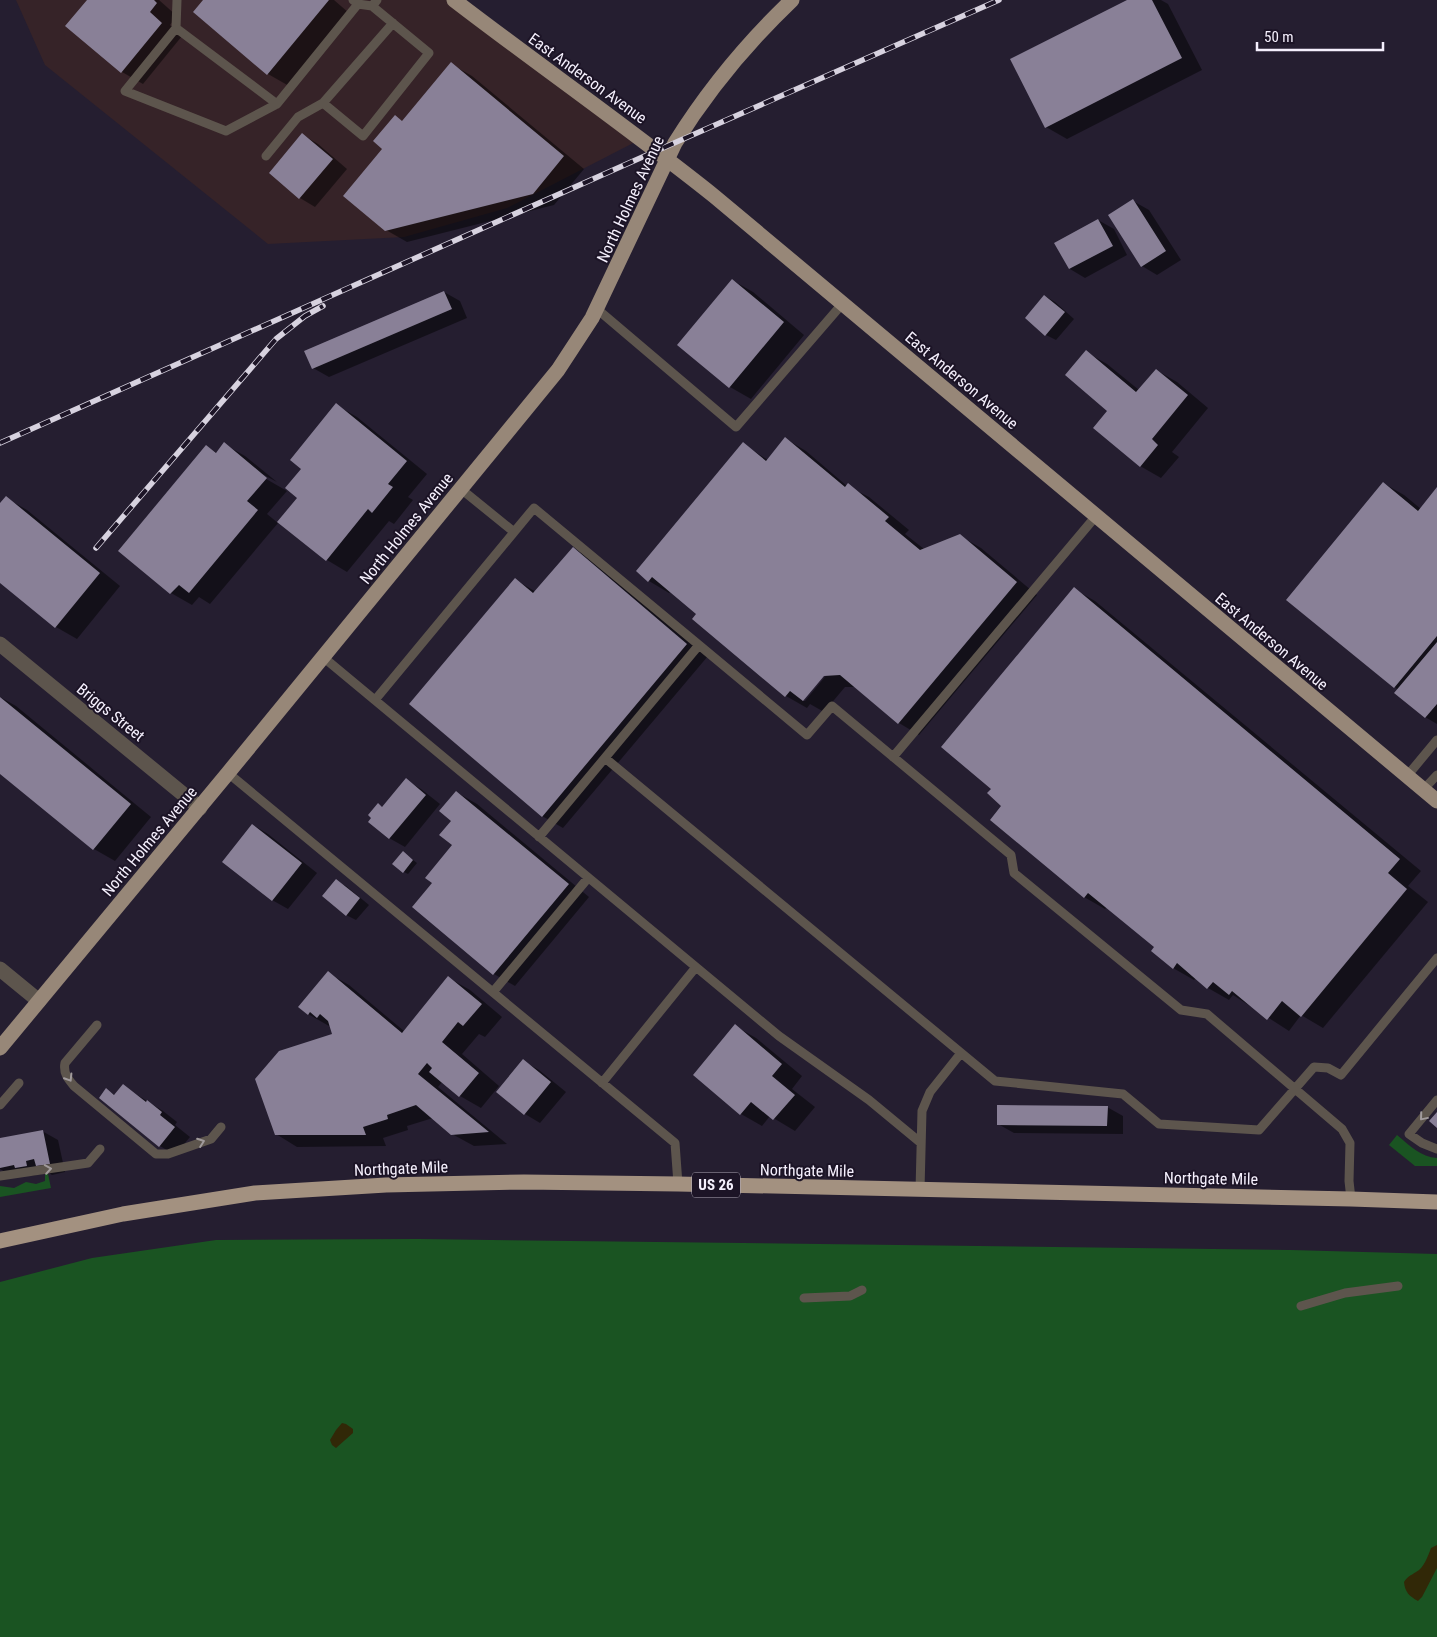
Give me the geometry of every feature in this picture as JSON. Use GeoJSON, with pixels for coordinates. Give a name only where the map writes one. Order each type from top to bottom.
{"type":"FeatureCollection","features":[{"type":"Feature","properties":{"kind":"highway","name":"Northgate Mile"},"geometry":{"type":"LineString","coordinates":[[0,1241],[123,1214],[254,1194],[386,1185],[473,1183],[678,1184],[1437,1202]]}},
{"type":"Feature","properties":{"kind":"main road","name":"East Anderson Avenue"},"geometry":{"type":"LineString","coordinates":[[454,0],[668,160],[1437,801]]}},
{"type":"Feature","properties":{"kind":"main road","name":"North Holmes Avenue"},"geometry":{"type":"LineString","coordinates":[[0,1048],[200,808],[558,370],[597,309],[675,142],[723,73],[762,28],[792,0]]}},
{"type":"Feature","properties":{"kind":"street","name":"Briggs Street"},"geometry":{"type":"LineString","coordinates":[[0,644],[200,808]]}},
{"type":"Feature","properties":{"kind":"street"},"geometry":{"type":"LineString","coordinates":[[0,968],[39,1001]]}},
{"type":"Feature","properties":{"kind":"lane"},"geometry":{"type":"LineString","coordinates":[[176,0],[176,28],[125,91],[226,131],[277,104],[355,2],[375,3],[393,22],[429,53],[363,136],[323,103]]}},
{"type":"Feature","properties":{"kind":"lane"},"geometry":{"type":"LineString","coordinates":[[266,156],[298,117],[323,103],[393,22]]}},
{"type":"Feature","properties":{"kind":"lane"},"geometry":{"type":"LineString","coordinates":[[176,28],[277,104]]}},
{"type":"Feature","properties":{"kind":"lane"},"geometry":{"type":"LineString","coordinates":[[597,309],[736,427],[843,304]]}},
{"type":"Feature","properties":{"kind":"lane"},"geometry":{"type":"LineString","coordinates":[[461,489],[514,532]]}},
{"type":"Feature","properties":{"kind":"lane"},"geometry":{"type":"LineString","coordinates":[[375,700],[534,508],[807,735],[832,706],[1011,854],[1014,873],[1181,1010],[1207,1014],[1296,1088],[1342,1129],[1350,1143],[1351,1199]]}},
{"type":"Feature","properties":{"kind":"lane"},"geometry":{"type":"LineString","coordinates":[[894,757],[1096,516]]}},
{"type":"Feature","properties":{"kind":"lane"},"geometry":{"type":"LineString","coordinates":[[539,838],[699,645]]}},
{"type":"Feature","properties":{"kind":"lane"},"geometry":{"type":"LineString","coordinates":[[323,657],[779,1036],[869,1100],[921,1143]]}},
{"type":"Feature","properties":{"kind":"lane"},"geometry":{"type":"LineString","coordinates":[[1407,776],[1437,740]]}},
{"type":"Feature","properties":{"kind":"lane"},"geometry":{"type":"LineString","coordinates":[[605,758],[995,1081],[1123,1094],[1159,1124],[1259,1130],[1314,1067],[1328,1068],[1341,1074],[1437,958]]}},
{"type":"Feature","properties":{"kind":"lane"},"geometry":{"type":"LineString","coordinates":[[228,773],[675,1143],[678,1184]]}},
{"type":"Feature","properties":{"kind":"lane"},"geometry":{"type":"LineString","coordinates":[[1423,790],[1437,775]]}},
{"type":"Feature","properties":{"kind":"lane"},"geometry":{"type":"LineString","coordinates":[[493,992],[588,878]]}},
{"type":"Feature","properties":{"kind":"lane"},"geometry":{"type":"LineString","coordinates":[[602,1082],[696,967]]}},
{"type":"Feature","properties":{"kind":"lane"},"geometry":{"type":"LineString","coordinates":[[97,1025],[65,1063],[64,1069],[67,1078],[74,1086],[156,1154],[168,1154],[211,1138],[221,1127]]}},
{"type":"Feature","properties":{"kind":"lane"},"geometry":{"type":"LineString","coordinates":[[920,1190],[922,1111],[930,1092],[961,1052]]}},
{"type":"Feature","properties":{"kind":"lane"},"geometry":{"type":"LineString","coordinates":[[0,1105],[19,1083]]}},
{"type":"Feature","properties":{"kind":"lane"},"geometry":{"type":"LineString","coordinates":[[1437,1100],[1408,1134],[1422,1143],[1437,1149]]}},
{"type":"Feature","properties":{"kind":"lane"},"geometry":{"type":"LineString","coordinates":[[0,1176],[88,1163],[100,1149]]}},
{"type":"Feature","properties":{"kind":"lane"},"geometry":{"type":"LineString","coordinates":[[1301,1306],[1344,1293],[1398,1286]]}},
{"type":"Feature","properties":{"kind":"lane"},"geometry":{"type":"LineString","coordinates":[[804,1298],[850,1296],[862,1290]]}},
{"type":"Feature","properties":{"kind":"shaded area"},"geometry":{"type":"Polygon","coordinates":[[[16,0],[455,0],[641,139],[507,208],[404,237],[268,244],[45,65],[16,0]]]}},
{"type":"Feature","properties":{"kind":"green space"},"geometry":{"type":"Polygon","coordinates":[[[1397,1135],[1420,1153],[1437,1158],[1437,1166],[1415,1166],[1389,1145],[1397,1135]]]}},
{"type":"Feature","properties":{"kind":"green space"},"geometry":{"type":"Polygon","coordinates":[[[45,1174],[48,1174],[51,1188],[0,1197],[0,1186],[14,1188],[26,1182],[36,1184],[45,1181],[45,1174]]]}},
{"type":"Feature","properties":{"kind":"green space"},"geometry":{"type":"Polygon","coordinates":[[[418,1239],[1291,1250],[1437,1254],[1437,1637],[0,1637],[0,1282],[92,1258],[216,1240],[418,1239]]]}},
{"type":"Feature","properties":{"kind":"sand"},"geometry":{"type":"Polygon","coordinates":[[[342,1423],[353,1429],[353,1433],[336,1448],[330,1440],[342,1423]]]}},
{"type":"Feature","properties":{"kind":"sand"},"geometry":{"type":"Polygon","coordinates":[[[1437,1545],[1437,1568],[1418,1601],[1408,1593],[1404,1582],[1421,1568],[1431,1548],[1437,1545]]]}},
{"type":"Feature","properties":{"kind":"building"},"geometry":{"type":"Polygon","coordinates":[[[87,0],[154,0],[157,3],[150,12],[162,23],[121,73],[65,26],[87,0]]]}},
{"type":"Feature","properties":{"kind":"building"},"geometry":{"type":"Polygon","coordinates":[[[203,0],[329,0],[267,75],[193,12],[203,0]]]}},
{"type":"Feature","properties":{"kind":"building"},"geometry":{"type":"Polygon","coordinates":[[[1127,0],[1152,0],[1182,58],[1045,128],[1010,59],[1127,0]]]}},
{"type":"Feature","properties":{"kind":"building"},"geometry":{"type":"Polygon","coordinates":[[[451,62],[564,156],[533,194],[385,231],[343,196],[382,149],[373,141],[395,115],[402,121],[451,62]]]}},
{"type":"Feature","properties":{"kind":"building"},"geometry":{"type":"Polygon","coordinates":[[[302,133],[333,159],[299,199],[269,173],[302,133]]]}},
{"type":"Feature","properties":{"kind":"building"},"geometry":{"type":"Polygon","coordinates":[[[1133,199],[1166,251],[1141,267],[1108,215],[1133,199]]]}},
{"type":"Feature","properties":{"kind":"building"},"geometry":{"type":"Polygon","coordinates":[[[1098,219],[1113,246],[1069,269],[1054,243],[1098,219]]]}},
{"type":"Feature","properties":{"kind":"building"},"geometry":{"type":"Polygon","coordinates":[[[732,279],[784,322],[729,388],[677,345],[732,279]]]}},
{"type":"Feature","properties":{"kind":"building"},"geometry":{"type":"Polygon","coordinates":[[[444,291],[452,309],[312,369],[304,351],[444,291]]]}},
{"type":"Feature","properties":{"kind":"building"},"geometry":{"type":"Polygon","coordinates":[[[1044,295],[1065,312],[1045,336],[1025,318],[1044,295]]]}},
{"type":"Feature","properties":{"kind":"building"},"geometry":{"type":"Polygon","coordinates":[[[1086,350],[1136,392],[1156,369],[1188,395],[1152,439],[1158,445],[1140,467],[1093,428],[1107,411],[1065,375],[1086,350]]]}},
{"type":"Feature","properties":{"kind":"building"},"geometry":{"type":"Polygon","coordinates":[[[336,403],[407,461],[388,484],[393,487],[372,513],[368,509],[326,561],[277,522],[297,498],[285,488],[301,469],[290,460],[336,403]]]}},
{"type":"Feature","properties":{"kind":"building"},"geometry":{"type":"Polygon","coordinates":[[[785,437],[845,487],[848,483],[889,517],[885,521],[920,550],[960,534],[1017,582],[898,724],[840,675],[824,676],[803,701],[790,691],[785,697],[692,619],[696,614],[652,577],[648,582],[636,571],[743,442],[766,461],[785,437]]]}},
{"type":"Feature","properties":{"kind":"building"},"geometry":{"type":"Polygon","coordinates":[[[224,442],[267,478],[247,501],[258,510],[189,593],[179,585],[170,594],[118,551],[206,445],[216,453],[224,442]]]}},
{"type":"Feature","properties":{"kind":"building"},"geometry":{"type":"Polygon","coordinates":[[[1383,482],[1418,511],[1437,487],[1437,636],[1394,688],[1286,600],[1383,482]]]}},
{"type":"Feature","properties":{"kind":"building"},"geometry":{"type":"Polygon","coordinates":[[[6,496],[100,573],[55,628],[0,583],[0,503],[6,496]]]}},
{"type":"Feature","properties":{"kind":"building"},"geometry":{"type":"Polygon","coordinates":[[[573,547],[687,644],[542,817],[409,704],[515,578],[533,593],[573,547]]]}},
{"type":"Feature","properties":{"kind":"building"},"geometry":{"type":"Polygon","coordinates":[[[1074,587],[1400,859],[1388,873],[1407,889],[1301,1017],[1282,1001],[1267,1020],[1232,991],[1229,995],[1213,982],[1207,989],[1177,963],[1173,969],[1151,951],[1154,947],[1088,893],[1084,898],[990,820],[1001,806],[987,793],[991,789],[941,747],[1074,587]]]}},
{"type":"Feature","properties":{"kind":"building"},"geometry":{"type":"Polygon","coordinates":[[[1437,642],[1437,704],[1425,718],[1394,693],[1437,642]]]}},
{"type":"Feature","properties":{"kind":"building"},"geometry":{"type":"Polygon","coordinates":[[[0,697],[131,804],[93,850],[0,774],[0,697]]]}},
{"type":"Feature","properties":{"kind":"building"},"geometry":{"type":"Polygon","coordinates":[[[406,778],[426,795],[389,839],[368,822],[371,818],[368,815],[378,803],[382,807],[406,778]]]}},
{"type":"Feature","properties":{"kind":"building"},"geometry":{"type":"Polygon","coordinates":[[[456,791],[569,884],[493,975],[412,907],[432,883],[425,878],[452,845],[439,835],[451,821],[439,811],[456,791]]]}},
{"type":"Feature","properties":{"kind":"building"},"geometry":{"type":"Polygon","coordinates":[[[252,824],[302,863],[272,901],[222,862],[252,824]]]}},
{"type":"Feature","properties":{"kind":"building"},"geometry":{"type":"Polygon","coordinates":[[[403,851],[413,860],[403,873],[392,864],[403,851]]]}},
{"type":"Feature","properties":{"kind":"building"},"geometry":{"type":"Polygon","coordinates":[[[336,879],[360,898],[346,916],[322,896],[336,879]]]}},
{"type":"Feature","properties":{"kind":"building"},"geometry":{"type":"Polygon","coordinates":[[[328,971],[402,1033],[448,976],[482,1004],[463,1026],[458,1022],[442,1042],[479,1073],[459,1097],[429,1072],[432,1068],[427,1063],[418,1074],[489,1132],[451,1135],[416,1105],[387,1115],[388,1119],[363,1127],[366,1135],[275,1135],[255,1079],[279,1051],[332,1034],[328,1021],[320,1014],[317,1018],[310,1012],[308,1015],[298,1007],[328,971]]]}},
{"type":"Feature","properties":{"kind":"building"},"geometry":{"type":"Polygon","coordinates":[[[735,1024],[782,1064],[772,1076],[795,1095],[773,1120],[751,1102],[740,1115],[693,1075],[735,1024]]]}},
{"type":"Feature","properties":{"kind":"building"},"geometry":{"type":"Polygon","coordinates":[[[523,1059],[551,1082],[524,1115],[496,1092],[523,1059]]]}},
{"type":"Feature","properties":{"kind":"building"},"geometry":{"type":"Polygon","coordinates":[[[123,1084],[162,1112],[160,1115],[175,1127],[159,1147],[99,1098],[106,1088],[114,1095],[123,1084]]]}},
{"type":"Feature","properties":{"kind":"building"},"geometry":{"type":"Polygon","coordinates":[[[997,1105],[1108,1106],[1107,1126],[997,1125],[997,1105]]]}},
{"type":"Feature","properties":{"kind":"building"},"geometry":{"type":"Polygon","coordinates":[[[1437,1112],[1437,1128],[1429,1121],[1437,1112]]]}},
{"type":"Feature","properties":{"kind":"building"},"geometry":{"type":"Polygon","coordinates":[[[43,1130],[50,1164],[36,1166],[34,1159],[26,1161],[27,1166],[15,1168],[14,1165],[0,1168],[0,1138],[43,1130]]]}},
{"type":"Feature","properties":{"kind":"railway"},"geometry":{"type":"LineString","coordinates":[[0,443],[999,0]]}},
{"type":"Feature","properties":{"kind":"railway"},"geometry":{"type":"LineString","coordinates":[[96,548],[276,339],[305,316],[323,306]]}}]}
